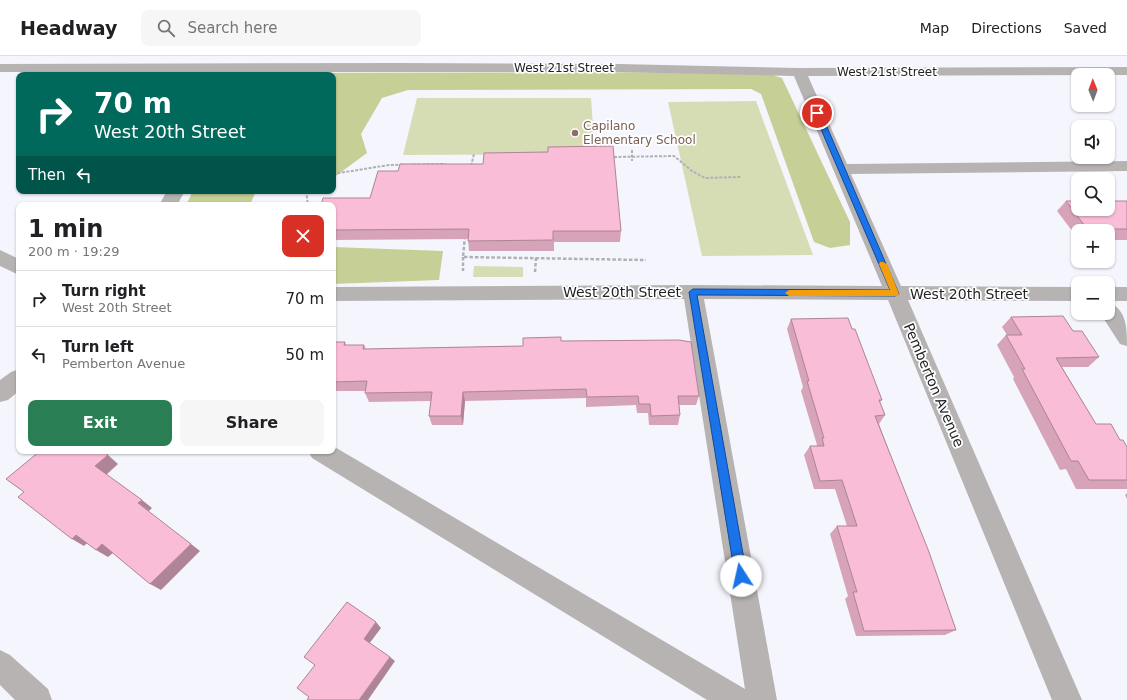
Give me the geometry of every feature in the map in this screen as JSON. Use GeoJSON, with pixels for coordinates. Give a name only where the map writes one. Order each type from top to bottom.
{"type":"FeatureCollection","features":[{"type":"Feature","properties":{"kind":"street","name":"West 21st Street"},"geometry":{"type":"LineString","coordinates":[[0,68],[246,66],[619,68],[799,72],[1127,71]]}},
{"type":"Feature","properties":{"kind":"street","name":"Pemberton Avenue"},"geometry":{"type":"LineString","coordinates":[[799,72],[842,169],[1067,700]]}},
{"type":"Feature","properties":{"kind":"street"},"geometry":{"type":"LineString","coordinates":[[842,169],[1127,166]]}},
{"type":"Feature","properties":{"kind":"street"},"geometry":{"type":"LineString","coordinates":[[0,257],[16,266]]}},
{"type":"Feature","properties":{"kind":"street"},"geometry":{"type":"LineString","coordinates":[[693,292],[762,700]]}},
{"type":"Feature","properties":{"kind":"street","name":"West 20th Street"},"geometry":{"type":"LineString","coordinates":[[336,294],[693,292],[1071,294]]}},
{"type":"Feature","properties":{"kind":"street"},"geometry":{"type":"LineString","coordinates":[[1115,294],[1127,294]]}},
{"type":"Feature","properties":{"kind":"street"},"geometry":{"type":"LineString","coordinates":[[1115,320],[1127,338]]}},
{"type":"Feature","properties":{"kind":"street"},"geometry":{"type":"LineString","coordinates":[[0,393],[16,380]]}},
{"type":"Feature","properties":{"kind":"street"},"geometry":{"type":"LineString","coordinates":[[325,454],[734,700]]}},
{"type":"Feature","properties":{"kind":"street"},"geometry":{"type":"LineString","coordinates":[[0,665],[37,700]]}},
{"type":"Feature","properties":{"kind":"path"},"geometry":{"type":"LineString","coordinates":[[632,150],[632,161]]}},
{"type":"Feature","properties":{"kind":"path"},"geometry":{"type":"LineString","coordinates":[[470,172],[474,154]]}},
{"type":"Feature","properties":{"kind":"path"},"geometry":{"type":"LineString","coordinates":[[614,157],[674,156],[692,171],[705,178],[741,177]]}},
{"type":"Feature","properties":{"kind":"path"},"geometry":{"type":"LineString","coordinates":[[336,173],[364,167],[420,163],[450,164]]}},
{"type":"Feature","properties":{"kind":"path"},"geometry":{"type":"LineString","coordinates":[[464,165],[472,165]]}},
{"type":"Feature","properties":{"kind":"path"},"geometry":{"type":"LineString","coordinates":[[463,272],[466,233]]}},
{"type":"Feature","properties":{"kind":"path"},"geometry":{"type":"LineString","coordinates":[[463,257],[646,260]]}},
{"type":"Feature","properties":{"kind":"green space"},"geometry":{"type":"Polygon","coordinates":[[[763,72],[782,78],[850,222],[850,245],[830,248],[814,242],[761,94],[751,89],[408,90],[382,98],[361,134],[367,153],[336,176],[336,73],[763,72]]]}},
{"type":"Feature","properties":{"kind":"green space"},"geometry":{"type":"Polygon","coordinates":[[[417,98],[591,98],[595,154],[403,155],[417,98]]]}},
{"type":"Feature","properties":{"kind":"green space"},"geometry":{"type":"Polygon","coordinates":[[[756,101],[813,255],[702,256],[668,102],[756,101]]]}},
{"type":"Feature","properties":{"kind":"green space"},"geometry":{"type":"Polygon","coordinates":[[[192,194],[255,194],[251,202],[188,202],[192,194]]]}},
{"type":"Feature","properties":{"kind":"green space"},"geometry":{"type":"Polygon","coordinates":[[[336,247],[443,251],[439,280],[336,284],[336,247]]]}},
{"type":"Feature","properties":{"kind":"green space"},"geometry":{"type":"Polygon","coordinates":[[[474,266],[523,267],[523,277],[473,277],[474,266]]]}},
{"type":"Feature","properties":{"kind":"building"},"geometry":{"type":"Polygon","coordinates":[[[613,146],[621,231],[553,231],[553,240],[468,241],[469,229],[336,230],[336,202],[322,202],[323,198],[370,198],[378,171],[398,171],[400,164],[483,164],[484,153],[548,152],[548,147],[613,146]]]}},
{"type":"Feature","properties":{"kind":"building"},"geometry":{"type":"Polygon","coordinates":[[[1066,201],[1071,201],[1071,208],[1066,201]]]}},
{"type":"Feature","properties":{"kind":"building"},"geometry":{"type":"Polygon","coordinates":[[[1115,201],[1127,201],[1127,229],[1115,229],[1115,224],[1083,224],[1077,216],[1115,216],[1115,201]]]}},
{"type":"Feature","properties":{"kind":"building"},"geometry":{"type":"Polygon","coordinates":[[[1063,316],[1073,331],[1082,331],[1099,357],[1056,358],[1096,424],[1111,424],[1120,440],[1123,440],[1127,447],[1127,480],[1089,480],[1078,461],[1071,461],[1022,369],[1025,369],[1006,335],[1022,335],[1011,317],[1063,316]]]}},
{"type":"Feature","properties":{"kind":"building"},"geometry":{"type":"Polygon","coordinates":[[[848,318],[852,329],[855,329],[882,400],[879,400],[885,415],[875,416],[929,552],[956,630],[864,631],[853,592],[857,592],[837,526],[857,526],[842,480],[820,481],[810,446],[824,446],[822,438],[824,438],[791,319],[848,318]]]}},
{"type":"Feature","properties":{"kind":"building"},"geometry":{"type":"Polygon","coordinates":[[[561,337],[561,341],[679,340],[691,342],[699,396],[678,396],[680,415],[651,416],[650,404],[639,404],[638,396],[587,397],[586,389],[463,392],[461,416],[429,416],[432,392],[365,393],[367,381],[336,382],[336,342],[345,342],[344,345],[364,345],[363,349],[523,346],[523,338],[561,337]]]}},
{"type":"Feature","properties":{"kind":"building"},"geometry":{"type":"Polygon","coordinates":[[[36,454],[106,454],[108,455],[95,466],[142,500],[138,503],[191,544],[150,584],[102,544],[96,550],[76,535],[72,539],[18,497],[24,492],[6,479],[36,454]]]}},
{"type":"Feature","properties":{"kind":"building"},"geometry":{"type":"Polygon","coordinates":[[[347,602],[376,622],[364,639],[390,657],[359,700],[307,700],[309,697],[297,688],[315,665],[304,657],[347,602]]]}},
{"type":"Feature","properties":{"kind":"slow traffic"},"geometry":{"type":"LineString","coordinates":[[789,293],[895,294],[883,264]]}},
{"type":"Feature","properties":{"kind":"place","name":"Capilano Elementary School"},"geometry":{"type":"Point","coordinates":[575,133]}},
{"type":"Feature","properties":{"kind":"route"},"geometry":{"type":"LineString","coordinates":[[741,576],[693,292],[895,294],[817,113]]}}]}
